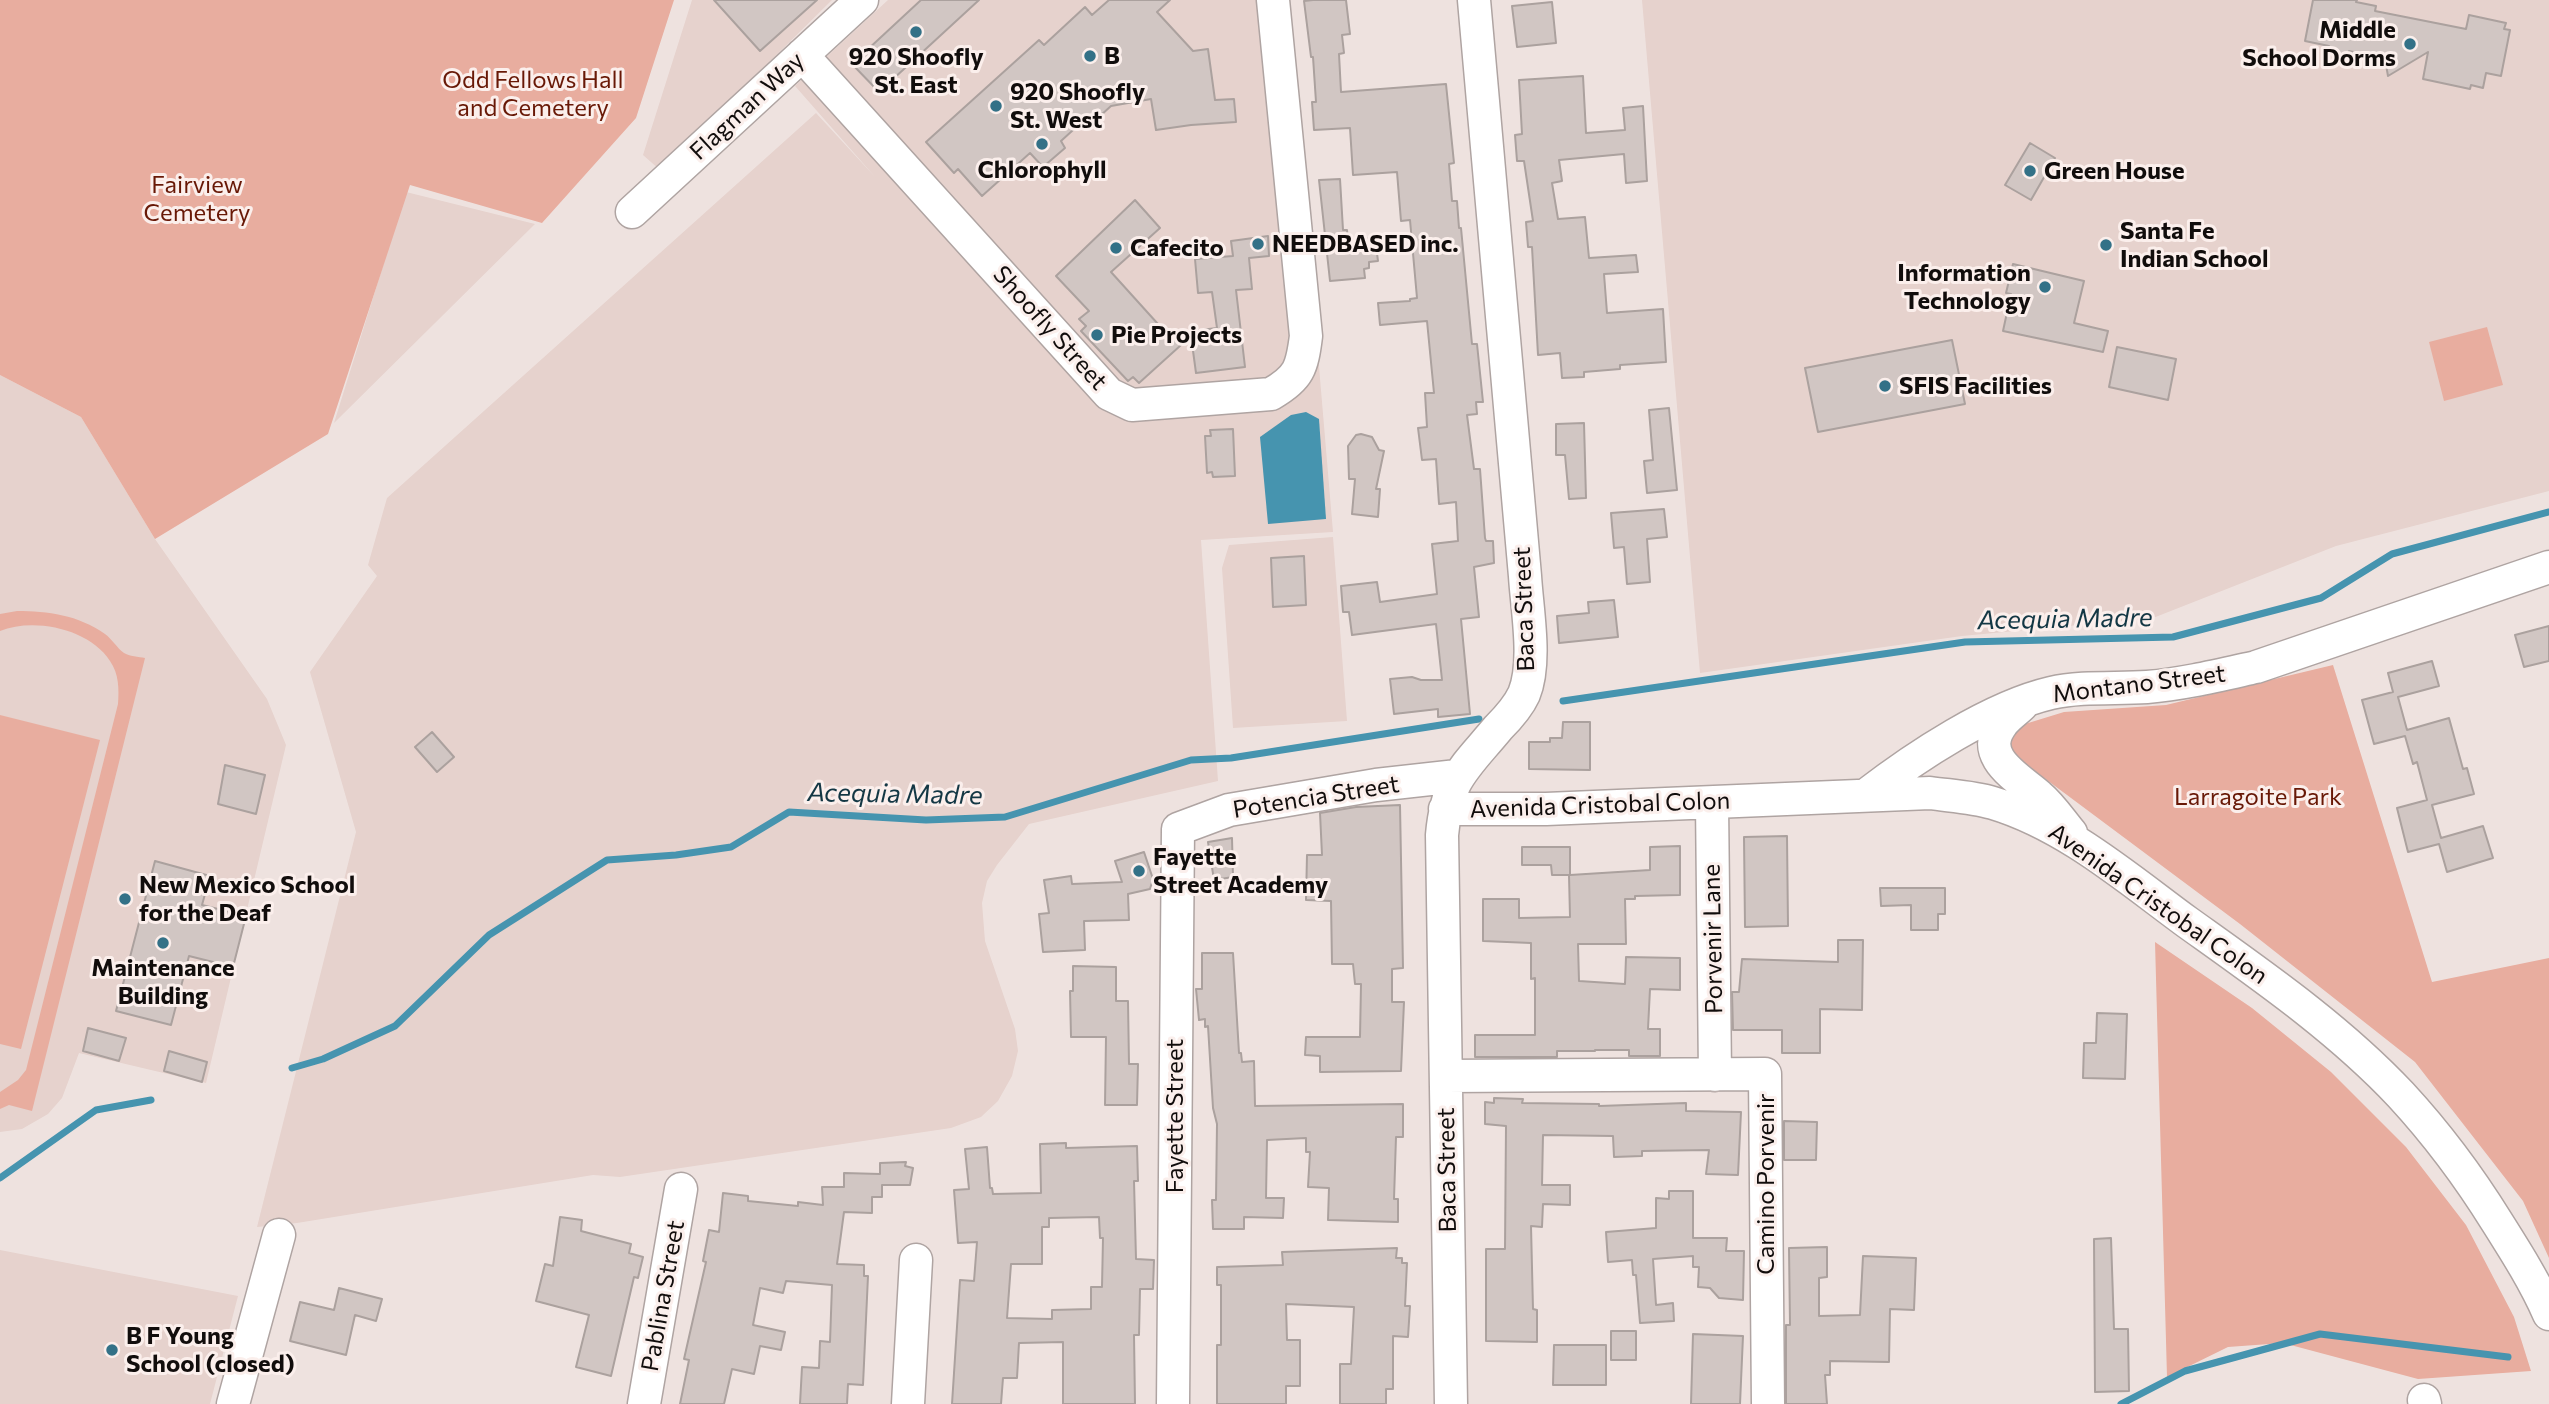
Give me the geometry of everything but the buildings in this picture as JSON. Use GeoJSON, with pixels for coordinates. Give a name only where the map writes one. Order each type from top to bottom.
{"type":"FeatureCollection","features":[{"type":"Feature","properties":{"kind":"street","name":"Flagman Way"},"geometry":{"type":"LineString","coordinates":[[632,212],[862,0]]}},
{"type":"Feature","properties":{"kind":"street","name":"Shoofly Street"},"geometry":{"type":"LineString","coordinates":[[802,55],[1109,394],[1132,405],[1271,394],[1291,383],[1303,361],[1306,337],[1273,0]]}},
{"type":"Feature","properties":{"kind":"street","name":"Baca Street"},"geometry":{"type":"LineString","coordinates":[[1451,1404],[1443,835],[1445,809],[1466,766],[1517,706],[1527,683],[1530,662],[1525,576],[1474,0]]}},
{"type":"Feature","properties":{"kind":"street","name":"Montano Street"},"geometry":{"type":"LineString","coordinates":[[1866,795],[1902,767],[1965,730],[2028,700],[2080,689],[2148,687],[2256,667],[2549,567]]}},
{"type":"Feature","properties":{"kind":"street"},"geometry":{"type":"LineString","coordinates":[[2028,700],[2002,724],[1996,735],[1998,759],[2014,776],[2042,797],[2083,847]]}},
{"type":"Feature","properties":{"kind":"street","name":"Potencia Street"},"geometry":{"type":"LineString","coordinates":[[1178,829],[1229,810],[1376,785],[1466,766]]}},
{"type":"Feature","properties":{"kind":"street","name":"Avenida Cristobal Colon"},"geometry":{"type":"LineString","coordinates":[[1445,809],[1712,803],[1930,793],[1993,803],[2049,826],[2083,847],[2308,1011],[2349,1045],[2401,1095],[2478,1192],[2518,1254],[2549,1314]]}},
{"type":"Feature","properties":{"kind":"street","name":"Porvenir Lane"},"geometry":{"type":"LineString","coordinates":[[1712,803],[1715,1075]]}},
{"type":"Feature","properties":{"kind":"street","name":"Fayette Street"},"geometry":{"type":"LineString","coordinates":[[1173,1404],[1178,829]]}},
{"type":"Feature","properties":{"kind":"street","name":"Camino Porvenir"},"geometry":{"type":"LineString","coordinates":[[1446,1076],[1765,1073],[1768,1404]]}},
{"type":"Feature","properties":{"kind":"street","name":"Pablina Street"},"geometry":{"type":"LineString","coordinates":[[644,1404],[681,1189]]}},
{"type":"Feature","properties":{"kind":"street"},"geometry":{"type":"LineString","coordinates":[[233,1404],[279,1235]]}},
{"type":"Feature","properties":{"kind":"street"},"geometry":{"type":"LineString","coordinates":[[908,1404],[916,1260]]}},
{"type":"Feature","properties":{"kind":"shaded area"},"geometry":{"type":"Polygon","coordinates":[[[692,0],[832,0],[660,170],[643,155],[692,0]]]}},
{"type":"Feature","properties":{"kind":"shaded area"},"geometry":{"type":"Polygon","coordinates":[[[888,0],[1288,0],[1333,532],[1201,540],[1218,781],[1029,824],[997,865],[987,881],[982,903],[985,941],[1015,1029],[1018,1051],[1012,1076],[998,1101],[981,1117],[951,1128],[620,1177],[593,1175],[297,1223],[257,1227],[356,832],[310,672],[377,576],[368,565],[387,498],[816,113],[876,178],[795,86],[888,0]]]}},
{"type":"Feature","properties":{"kind":"shaded area","name":"Santa Fe Indian School"},"geometry":{"type":"Polygon","coordinates":[[[1642,0],[2549,0],[2549,491],[2336,546],[2153,618],[1962,636],[1700,673],[1642,0]]]}},
{"type":"Feature","properties":{"kind":"shaded area"},"geometry":{"type":"Polygon","coordinates":[[[406,192],[535,224],[334,423],[406,192]]]}},
{"type":"Feature","properties":{"kind":"shaded area","name":"New Mexico School for the Deaf"},"geometry":{"type":"Polygon","coordinates":[[[0,375],[81,417],[155,539],[267,699],[286,745],[206,1083],[79,1053],[62,1098],[48,1114],[22,1129],[0,1132],[0,375]]]}},
{"type":"Feature","properties":{"kind":"shaded area"},"geometry":{"type":"Polygon","coordinates":[[[1333,537],[1347,721],[1233,728],[1222,568],[1229,545],[1333,537]]]}},
{"type":"Feature","properties":{"kind":"shaded area","name":"B F Young School (closed)"},"geometry":{"type":"Polygon","coordinates":[[[0,1250],[238,1296],[210,1404],[0,1404],[0,1250]]]}},
{"type":"Feature","properties":{"kind":"green space","name":"Fairview Cemetery"},"geometry":{"type":"Polygon","coordinates":[[[0,0],[674,0],[636,118],[542,223],[410,185],[328,434],[155,539],[81,417],[0,375],[0,0]]]}},
{"type":"Feature","properties":{"kind":"green space"},"geometry":{"type":"Polygon","coordinates":[[[2487,327],[2503,385],[2444,401],[2429,342],[2487,327]]]}},
{"type":"Feature","properties":{"kind":"green space"},"geometry":{"type":"Polygon","coordinates":[[[17,611],[51,613],[84,622],[105,634],[124,653],[145,658],[32,1111],[9,1105],[0,1109],[0,1092],[18,1080],[26,1070],[118,704],[118,687],[117,676],[110,661],[101,650],[75,634],[29,625],[0,631],[0,614],[17,611]]]}},
{"type":"Feature","properties":{"kind":"green space","name":"Larragoite Park"},"geometry":{"type":"Polygon","coordinates":[[[2333,665],[2432,982],[2549,958],[2549,1258],[2523,1201],[2415,1062],[2240,924],[2008,751],[2012,728],[2064,712],[2166,705],[2333,665]]]}},
{"type":"Feature","properties":{"kind":"green space"},"geometry":{"type":"Polygon","coordinates":[[[0,715],[100,740],[21,1049],[0,1044],[0,715]]]}},
{"type":"Feature","properties":{"kind":"green space"},"geometry":{"type":"Polygon","coordinates":[[[2155,942],[2252,1008],[2331,1072],[2406,1147],[2466,1225],[2514,1317],[2531,1371],[2418,1379],[2283,1343],[2228,1347],[2167,1377],[2155,942]]]}},
{"type":"Feature","properties":{"kind":"water"},"geometry":{"type":"Polygon","coordinates":[[[1306,412],[1319,419],[1326,519],[1268,524],[1260,437],[1291,415],[1306,412]]]}},
{"type":"Feature","properties":{"kind":"waterway","name":"Acequia Madre"},"geometry":{"type":"LineString","coordinates":[[1563,701],[1965,642],[2173,637],[2321,598],[2392,554],[2549,512]]}},
{"type":"Feature","properties":{"kind":"waterway","name":"Acequia Madre"},"geometry":{"type":"LineString","coordinates":[[292,1068],[323,1059],[395,1026],[489,935],[607,860],[676,855],[731,847],[789,812],[926,820],[1005,817],[1191,760],[1231,758],[1479,719]]}},
{"type":"Feature","properties":{"kind":"waterway","name":"Acequia Madre"},"geometry":{"type":"LineString","coordinates":[[0,1178],[96,1110],[151,1100]]}},
{"type":"Feature","properties":{"kind":"waterway"},"geometry":{"type":"LineString","coordinates":[[2121,1404],[2185,1371],[2320,1334],[2508,1357]]}},
{"type":"Feature","properties":{"kind":"place","name":"920 Shoofly St. East"},"geometry":{"type":"Point","coordinates":[916,32]}},
{"type":"Feature","properties":{"kind":"place","name":"Middle School Dorms"},"geometry":{"type":"Point","coordinates":[2410,44]}},
{"type":"Feature","properties":{"kind":"place","name":"B"},"geometry":{"type":"Point","coordinates":[1090,56]}},
{"type":"Feature","properties":{"kind":"place","name":"920 Shoofly St. West"},"geometry":{"type":"Point","coordinates":[996,106]}},
{"type":"Feature","properties":{"kind":"place","name":"Chlorophyll"},"geometry":{"type":"Point","coordinates":[1042,144]}},
{"type":"Feature","properties":{"kind":"place","name":"Green House"},"geometry":{"type":"Point","coordinates":[2030,171]}},
{"type":"Feature","properties":{"kind":"place","name":"NEEDBASED inc."},"geometry":{"type":"Point","coordinates":[1258,244]}},
{"type":"Feature","properties":{"kind":"place","name":"Santa Fe Indian School"},"geometry":{"type":"Point","coordinates":[2106,245]}},
{"type":"Feature","properties":{"kind":"place","name":"Cafecito"},"geometry":{"type":"Point","coordinates":[1116,248]}},
{"type":"Feature","properties":{"kind":"place","name":"Information Technology"},"geometry":{"type":"Point","coordinates":[2045,287]}},
{"type":"Feature","properties":{"kind":"place","name":"Pie Projects"},"geometry":{"type":"Point","coordinates":[1097,335]}},
{"type":"Feature","properties":{"kind":"place","name":"SFIS Facilities"},"geometry":{"type":"Point","coordinates":[1885,386]}},
{"type":"Feature","properties":{"kind":"place","name":"Fayette Street Academy"},"geometry":{"type":"Point","coordinates":[1139,871]}},
{"type":"Feature","properties":{"kind":"place","name":"New Mexico School for the Deaf"},"geometry":{"type":"Point","coordinates":[125,899]}},
{"type":"Feature","properties":{"kind":"place","name":"Maintenance Building"},"geometry":{"type":"Point","coordinates":[163,943]}},
{"type":"Feature","properties":{"kind":"place","name":"B F Young School (closed)"},"geometry":{"type":"Point","coordinates":[112,1350]}},
{"type":"Feature","properties":{"kind":"park label","name":"Odd Fellows Hall and Cemetery"},"geometry":{"type":"Point","coordinates":[533,94]}}]}
